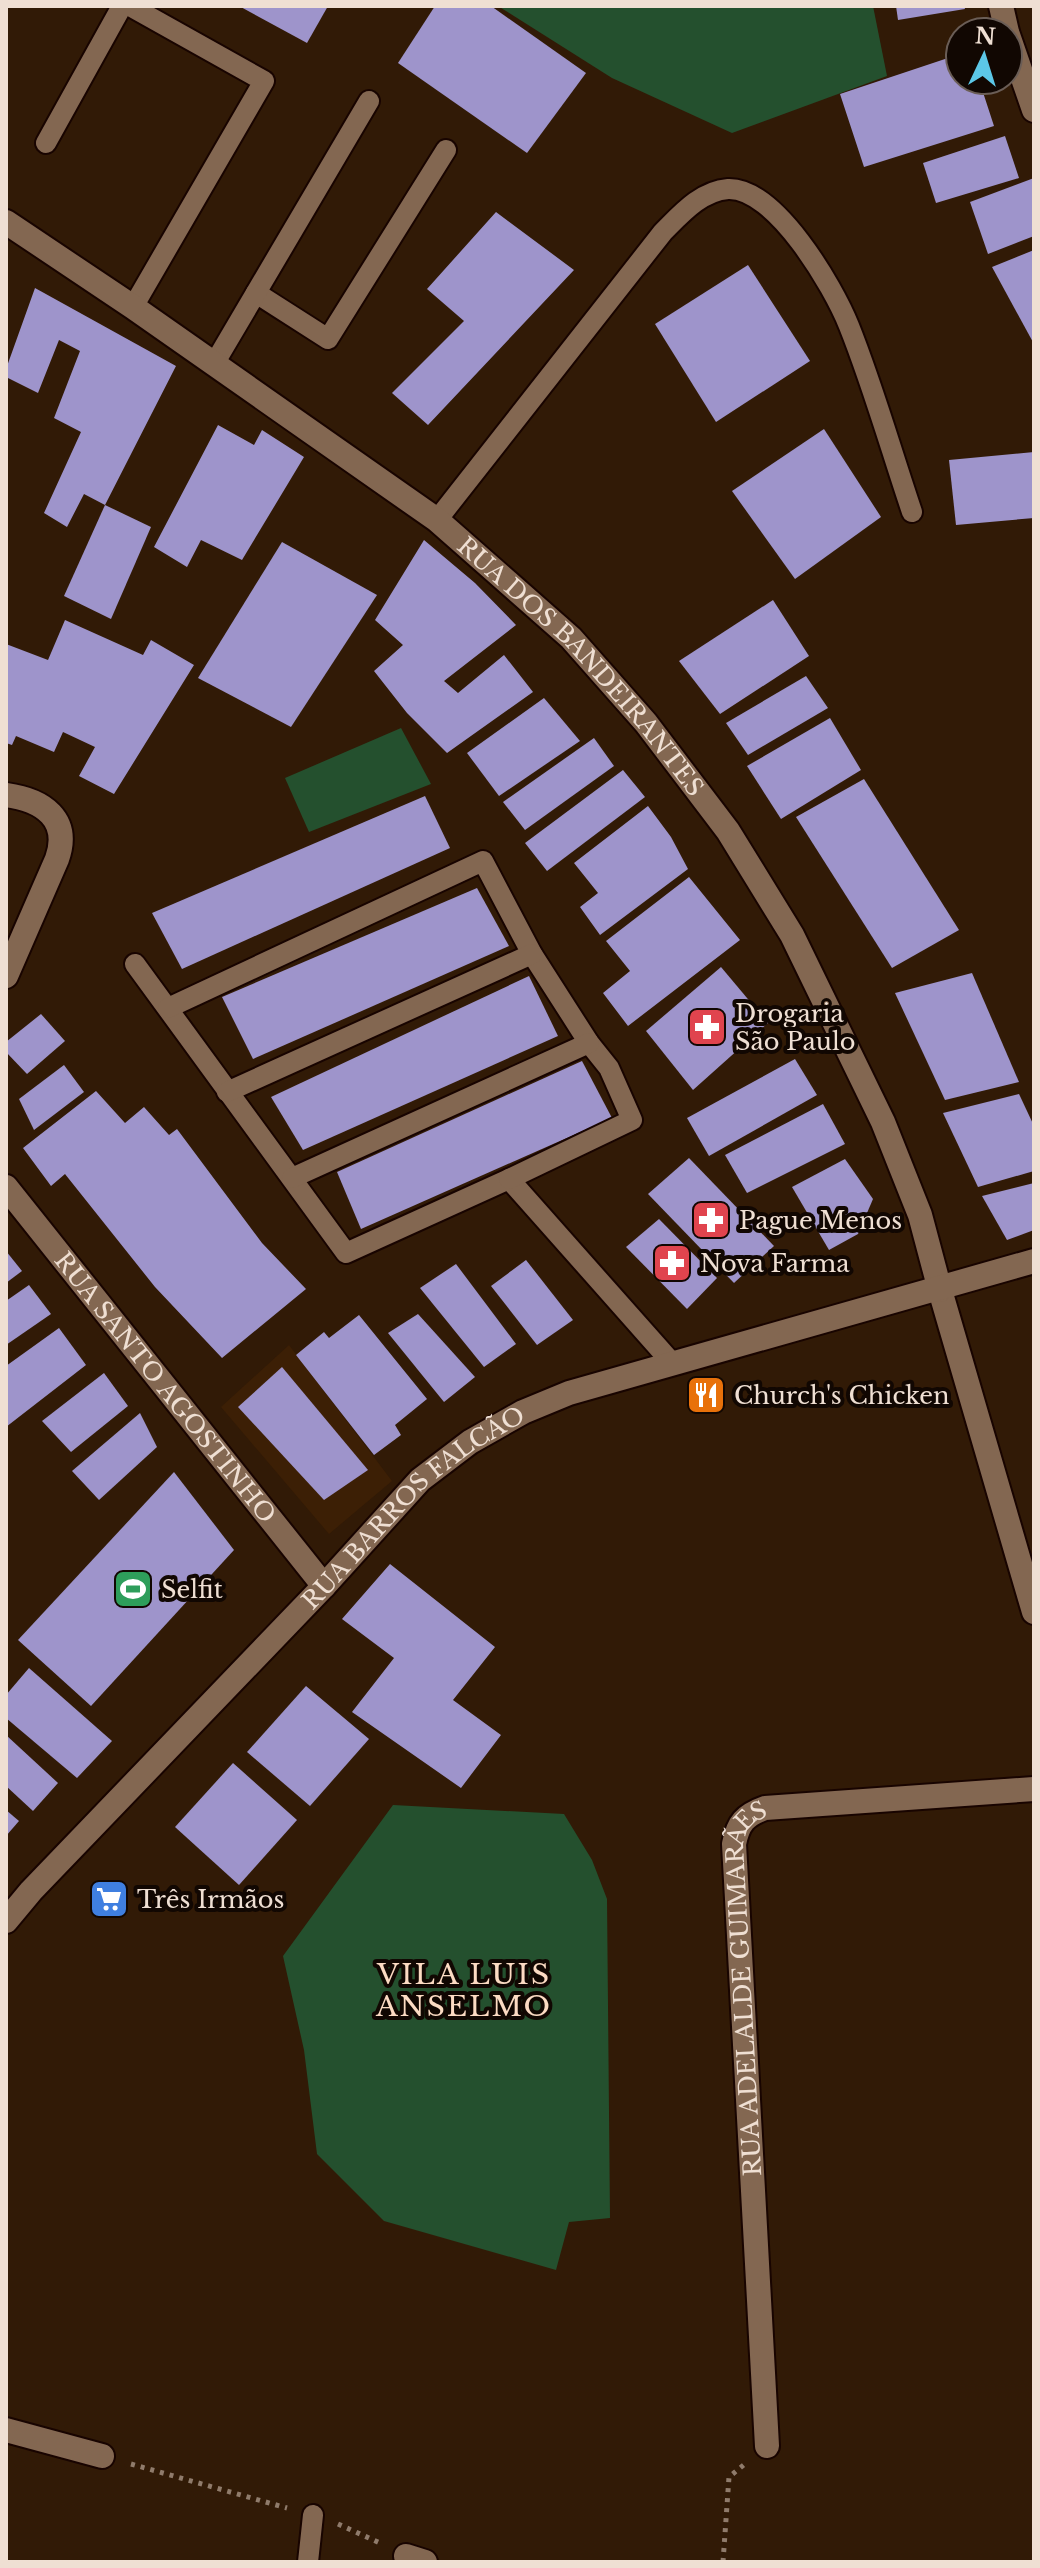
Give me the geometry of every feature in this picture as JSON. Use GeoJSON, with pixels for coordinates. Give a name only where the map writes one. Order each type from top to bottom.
{"type":"FeatureCollection","features":[{"type":"Feature","properties":{"kind":"street"},"geometry":{"type":"LineString","coordinates":[[1024,81],[1034,110]]}},
{"type":"Feature","properties":{"kind":"street","name":"RUA DOS BANDEIRANTES"},"geometry":{"type":"LineString","coordinates":[[6,222],[437,520],[571,638],[646,723],[728,831],[792,935],[883,1122],[920,1215],[1034,1612]]}},
{"type":"Feature","properties":{"kind":"street"},"geometry":{"type":"LineString","coordinates":[[6,795],[34,803],[49,812],[62,832],[62,846],[6,976]]}},
{"type":"Feature","properties":{"kind":"street","name":"RUA SANTO AGOSTINHO"},"geometry":{"type":"LineString","coordinates":[[6,1187],[324,1586]]}},
{"type":"Feature","properties":{"kind":"street","name":"RUA BARROS FALCÃO"},"geometry":{"type":"LineString","coordinates":[[6,1921],[42,1879],[324,1586],[420,1480],[470,1442],[523,1412],[569,1393],[1034,1261]]}},
{"type":"Feature","properties":{"kind":"street","name":"RUA ADELALDE GUIMARÃES"},"geometry":{"type":"LineString","coordinates":[[767,2446],[734,1844],[737,1828],[747,1815],[765,1808],[1034,1789]]}},
{"type":"Feature","properties":{"kind":"street"},"geometry":{"type":"LineString","coordinates":[[6,2430],[102,2456]]}},
{"type":"Feature","properties":{"kind":"lane"},"geometry":{"type":"LineString","coordinates":[[46,143],[122,6]]}},
{"type":"Feature","properties":{"kind":"lane"},"geometry":{"type":"LineString","coordinates":[[130,6],[264,81],[133,307]]}},
{"type":"Feature","properties":{"kind":"lane"},"geometry":{"type":"LineString","coordinates":[[214,364],[369,101]]}},
{"type":"Feature","properties":{"kind":"lane"},"geometry":{"type":"LineString","coordinates":[[256,293],[328,339],[446,150]]}},
{"type":"Feature","properties":{"kind":"lane"},"geometry":{"type":"LineString","coordinates":[[437,520],[663,232],[702,197],[717,190],[731,189],[748,191],[785,222],[830,287],[848,324],[912,512]]}},
{"type":"Feature","properties":{"kind":"lane"},"geometry":{"type":"LineString","coordinates":[[135,964],[346,1253],[632,1120],[609,1068],[589,1043],[532,954],[483,861],[168,1008]]}},
{"type":"Feature","properties":{"kind":"lane"},"geometry":{"type":"LineString","coordinates":[[227,1092],[532,954]]}},
{"type":"Feature","properties":{"kind":"lane"},"geometry":{"type":"LineString","coordinates":[[292,1178],[589,1043]]}},
{"type":"Feature","properties":{"kind":"lane"},"geometry":{"type":"LineString","coordinates":[[509,1179],[673,1364]]}},
{"type":"Feature","properties":{"kind":"lane"},"geometry":{"type":"LineString","coordinates":[[308,2562],[313,2515]]}},
{"type":"Feature","properties":{"kind":"path"},"geometry":{"type":"LineString","coordinates":[[723,2562],[729,2477],[767,2446]]}},
{"type":"Feature","properties":{"kind":"path"},"geometry":{"type":"LineString","coordinates":[[102,2456],[313,2515],[351,2528],[415,2559]]}},
{"type":"Feature","properties":{"kind":"shaded area"},"geometry":{"type":"Polygon","coordinates":[[[289,1345],[392,1481],[329,1534],[221,1407],[289,1345]]]}},
{"type":"Feature","properties":{"kind":"green space"},"geometry":{"type":"Polygon","coordinates":[[[498,6],[873,6],[887,76],[732,133],[612,78],[498,6]]]}},
{"type":"Feature","properties":{"kind":"green space"},"geometry":{"type":"Polygon","coordinates":[[[401,728],[431,784],[309,832],[285,778],[401,728]]]}},
{"type":"Feature","properties":{"kind":"green space"},"geometry":{"type":"Polygon","coordinates":[[[393,1805],[564,1814],[592,1860],[607,1899],[610,2218],[569,2222],[556,2270],[384,2221],[317,2154],[304,2050],[283,1956],[393,1805]]]}},
{"type":"Feature","properties":{"kind":"building"},"geometry":{"type":"Polygon","coordinates":[[[239,6],[328,6],[307,43],[239,6]]]}},
{"type":"Feature","properties":{"kind":"building"},"geometry":{"type":"Polygon","coordinates":[[[435,6],[491,6],[586,73],[527,153],[398,63],[435,6]]]}},
{"type":"Feature","properties":{"kind":"building"},"geometry":{"type":"Polygon","coordinates":[[[896,6],[964,6],[965,9],[898,20],[896,6]]]}},
{"type":"Feature","properties":{"kind":"building"},"geometry":{"type":"Polygon","coordinates":[[[944,59],[944,96],[984,96],[994,126],[864,167],[840,94],[944,59]]]}},
{"type":"Feature","properties":{"kind":"building"},"geometry":{"type":"Polygon","coordinates":[[[1005,136],[1019,178],[936,203],[923,163],[1005,136]]]}},
{"type":"Feature","properties":{"kind":"building"},"geometry":{"type":"Polygon","coordinates":[[[1034,178],[1034,236],[988,254],[970,202],[1034,178]]]}},
{"type":"Feature","properties":{"kind":"building"},"geometry":{"type":"Polygon","coordinates":[[[496,212],[574,270],[428,425],[392,393],[464,321],[427,289],[496,212]]]}},
{"type":"Feature","properties":{"kind":"building"},"geometry":{"type":"Polygon","coordinates":[[[1034,250],[1034,344],[992,267],[1034,250]]]}},
{"type":"Feature","properties":{"kind":"building"},"geometry":{"type":"Polygon","coordinates":[[[748,265],[810,361],[716,422],[655,324],[748,265]]]}},
{"type":"Feature","properties":{"kind":"building"},"geometry":{"type":"Polygon","coordinates":[[[35,288],[176,366],[105,505],[84,494],[67,527],[44,513],[81,432],[54,418],[80,351],[59,340],[38,393],[6,377],[6,369],[35,288]]]}},
{"type":"Feature","properties":{"kind":"building"},"geometry":{"type":"Polygon","coordinates":[[[218,425],[254,445],[262,430],[304,457],[242,560],[201,540],[187,567],[154,547],[218,425]]]}},
{"type":"Feature","properties":{"kind":"building"},"geometry":{"type":"Polygon","coordinates":[[[824,429],[881,517],[795,579],[732,491],[824,429]]]}},
{"type":"Feature","properties":{"kind":"building"},"geometry":{"type":"Polygon","coordinates":[[[1034,452],[1034,518],[956,525],[949,460],[1034,452]]]}},
{"type":"Feature","properties":{"kind":"building"},"geometry":{"type":"Polygon","coordinates":[[[105,505],[151,527],[111,619],[64,596],[105,505]]]}},
{"type":"Feature","properties":{"kind":"building"},"geometry":{"type":"Polygon","coordinates":[[[424,540],[475,583],[516,625],[444,681],[458,693],[504,655],[533,692],[447,753],[407,713],[374,671],[403,645],[375,620],[424,540]]]}},
{"type":"Feature","properties":{"kind":"building"},"geometry":{"type":"Polygon","coordinates":[[[282,542],[377,595],[291,727],[198,678],[282,542]]]}},
{"type":"Feature","properties":{"kind":"building"},"geometry":{"type":"Polygon","coordinates":[[[773,600],[809,656],[720,714],[679,661],[773,600]]]}},
{"type":"Feature","properties":{"kind":"building"},"geometry":{"type":"Polygon","coordinates":[[[65,620],[143,655],[151,640],[194,665],[114,794],[79,776],[95,747],[63,732],[54,752],[16,736],[12,745],[6,743],[6,644],[48,660],[65,620]]]}},
{"type":"Feature","properties":{"kind":"building"},"geometry":{"type":"Polygon","coordinates":[[[806,676],[828,708],[748,755],[726,723],[806,676]]]}},
{"type":"Feature","properties":{"kind":"building"},"geometry":{"type":"Polygon","coordinates":[[[544,698],[580,741],[499,796],[467,753],[544,698]]]}},
{"type":"Feature","properties":{"kind":"building"},"geometry":{"type":"Polygon","coordinates":[[[830,718],[861,770],[781,819],[747,766],[830,718]]]}},
{"type":"Feature","properties":{"kind":"building"},"geometry":{"type":"Polygon","coordinates":[[[594,738],[614,766],[525,830],[503,802],[594,738]]]}},
{"type":"Feature","properties":{"kind":"building"},"geometry":{"type":"Polygon","coordinates":[[[623,770],[645,797],[547,871],[525,843],[623,770]]]}},
{"type":"Feature","properties":{"kind":"building"},"geometry":{"type":"Polygon","coordinates":[[[864,779],[959,930],[892,968],[796,817],[864,779]]]}},
{"type":"Feature","properties":{"kind":"building"},"geometry":{"type":"Polygon","coordinates":[[[425,796],[450,848],[182,969],[152,913],[425,796]]]}},
{"type":"Feature","properties":{"kind":"building"},"geometry":{"type":"Polygon","coordinates":[[[648,806],[671,837],[688,869],[600,935],[580,907],[598,893],[574,863],[648,806]]]}},
{"type":"Feature","properties":{"kind":"building"},"geometry":{"type":"Polygon","coordinates":[[[689,877],[740,940],[628,1026],[603,993],[630,971],[606,941],[689,877]]]}},
{"type":"Feature","properties":{"kind":"building"},"geometry":{"type":"Polygon","coordinates":[[[477,888],[509,946],[253,1059],[222,997],[477,888]]]}},
{"type":"Feature","properties":{"kind":"building","name":"Drogaria São Paulo"},"geometry":{"type":"Polygon","coordinates":[[[721,967],[768,1023],[693,1090],[646,1031],[721,967]]]}},
{"type":"Feature","properties":{"kind":"building"},"geometry":{"type":"Polygon","coordinates":[[[972,973],[1019,1082],[945,1100],[895,993],[972,973]]]}},
{"type":"Feature","properties":{"kind":"building"},"geometry":{"type":"Polygon","coordinates":[[[529,976],[558,1036],[303,1150],[271,1097],[529,976]]]}},
{"type":"Feature","properties":{"kind":"building"},"geometry":{"type":"Polygon","coordinates":[[[41,1014],[65,1041],[27,1074],[6,1052],[6,1042],[41,1014]]]}},
{"type":"Feature","properties":{"kind":"building"},"geometry":{"type":"Polygon","coordinates":[[[795,1059],[817,1095],[709,1156],[687,1118],[795,1059]]]}},
{"type":"Feature","properties":{"kind":"building"},"geometry":{"type":"Polygon","coordinates":[[[582,1061],[612,1118],[361,1229],[337,1172],[582,1061]]]}},
{"type":"Feature","properties":{"kind":"building"},"geometry":{"type":"Polygon","coordinates":[[[64,1065],[84,1092],[34,1130],[19,1099],[64,1065]]]}},
{"type":"Feature","properties":{"kind":"building"},"geometry":{"type":"Polygon","coordinates":[[[96,1091],[125,1123],[144,1107],[169,1135],[177,1129],[262,1243],[306,1289],[222,1358],[155,1287],[65,1174],[51,1186],[23,1148],[96,1091]]]}},
{"type":"Feature","properties":{"kind":"building"},"geometry":{"type":"Polygon","coordinates":[[[1019,1094],[1034,1126],[1034,1171],[978,1187],[943,1113],[1019,1094]]]}},
{"type":"Feature","properties":{"kind":"building"},"geometry":{"type":"Polygon","coordinates":[[[823,1104],[845,1144],[747,1193],[725,1155],[823,1104]]]}},
{"type":"Feature","properties":{"kind":"building","name":"Pague Menos"},"geometry":{"type":"Polygon","coordinates":[[[689,1158],[774,1246],[734,1283],[648,1194],[689,1158]]]}},
{"type":"Feature","properties":{"kind":"building"},"geometry":{"type":"Polygon","coordinates":[[[845,1159],[873,1199],[858,1234],[829,1250],[792,1187],[845,1159]]]}},
{"type":"Feature","properties":{"kind":"building"},"geometry":{"type":"Polygon","coordinates":[[[1034,1183],[1034,1230],[1007,1240],[982,1196],[1034,1183]]]}},
{"type":"Feature","properties":{"kind":"building","name":"Nova Farma"},"geometry":{"type":"Polygon","coordinates":[[[659,1219],[717,1278],[687,1309],[626,1247],[659,1219]]]}},
{"type":"Feature","properties":{"kind":"building"},"geometry":{"type":"Polygon","coordinates":[[[6,1251],[22,1271],[6,1283],[6,1251]]]}},
{"type":"Feature","properties":{"kind":"building"},"geometry":{"type":"Polygon","coordinates":[[[526,1260],[573,1320],[537,1345],[491,1286],[526,1260]]]}},
{"type":"Feature","properties":{"kind":"building"},"geometry":{"type":"Polygon","coordinates":[[[456,1264],[516,1344],[484,1367],[420,1288],[456,1264]]]}},
{"type":"Feature","properties":{"kind":"building"},"geometry":{"type":"Polygon","coordinates":[[[29,1285],[51,1314],[6,1345],[6,1301],[29,1285]]]}},
{"type":"Feature","properties":{"kind":"building"},"geometry":{"type":"Polygon","coordinates":[[[418,1314],[475,1377],[444,1402],[388,1333],[418,1314]]]}},
{"type":"Feature","properties":{"kind":"building"},"geometry":{"type":"Polygon","coordinates":[[[359,1315],[427,1399],[395,1425],[401,1435],[374,1455],[296,1355],[324,1332],[329,1338],[359,1315]]]}},
{"type":"Feature","properties":{"kind":"building"},"geometry":{"type":"Polygon","coordinates":[[[59,1328],[86,1365],[6,1427],[6,1366],[59,1328]]]}},
{"type":"Feature","properties":{"kind":"building"},"geometry":{"type":"Polygon","coordinates":[[[282,1367],[368,1470],[324,1500],[238,1407],[282,1367]]]}},
{"type":"Feature","properties":{"kind":"building"},"geometry":{"type":"Polygon","coordinates":[[[104,1373],[128,1406],[71,1452],[42,1421],[104,1373]]]}},
{"type":"Feature","properties":{"kind":"building"},"geometry":{"type":"Polygon","coordinates":[[[140,1413],[157,1447],[99,1500],[72,1471],[140,1413]]]}},
{"type":"Feature","properties":{"kind":"building"},"geometry":{"type":"Polygon","coordinates":[[[174,1472],[234,1550],[91,1706],[18,1640],[174,1472]]]}},
{"type":"Feature","properties":{"kind":"building"},"geometry":{"type":"Polygon","coordinates":[[[390,1564],[495,1647],[453,1700],[501,1735],[461,1788],[352,1712],[394,1658],[342,1619],[390,1564]]]}},
{"type":"Feature","properties":{"kind":"building"},"geometry":{"type":"Polygon","coordinates":[[[29,1668],[112,1741],[77,1778],[6,1718],[6,1695],[29,1668]]]}},
{"type":"Feature","properties":{"kind":"building"},"geometry":{"type":"Polygon","coordinates":[[[306,1686],[369,1739],[310,1806],[247,1752],[306,1686]]]}},
{"type":"Feature","properties":{"kind":"building"},"geometry":{"type":"Polygon","coordinates":[[[6,1735],[58,1783],[33,1811],[6,1786],[6,1735]]]}},
{"type":"Feature","properties":{"kind":"building"},"geometry":{"type":"Polygon","coordinates":[[[233,1763],[297,1820],[239,1885],[175,1827],[233,1763]]]}},
{"type":"Feature","properties":{"kind":"building"},"geometry":{"type":"Polygon","coordinates":[[[6,1810],[19,1821],[6,1836],[6,1810]]]}},
{"type":"Feature","properties":{"kind":"place","name":"Drogaria São Paulo"},"geometry":{"type":"Point","coordinates":[707,1027]}},
{"type":"Feature","properties":{"kind":"place","name":"Pague Menos"},"geometry":{"type":"Point","coordinates":[711,1220]}},
{"type":"Feature","properties":{"kind":"place","name":"Nova Farma"},"geometry":{"type":"Point","coordinates":[672,1263]}},
{"type":"Feature","properties":{"kind":"place","name":"Church's Chicken"},"geometry":{"type":"Point","coordinates":[706,1395]}},
{"type":"Feature","properties":{"kind":"place","name":"Selfit"},"geometry":{"type":"Point","coordinates":[133,1589]}},
{"type":"Feature","properties":{"kind":"place","name":"Três Irmãos"},"geometry":{"type":"Point","coordinates":[109,1899]}},
{"type":"Feature","properties":{"kind":"district","name":"VILA LUIS ANSELMO"},"geometry":{"type":"Point","coordinates":[464,1990]}}]}
